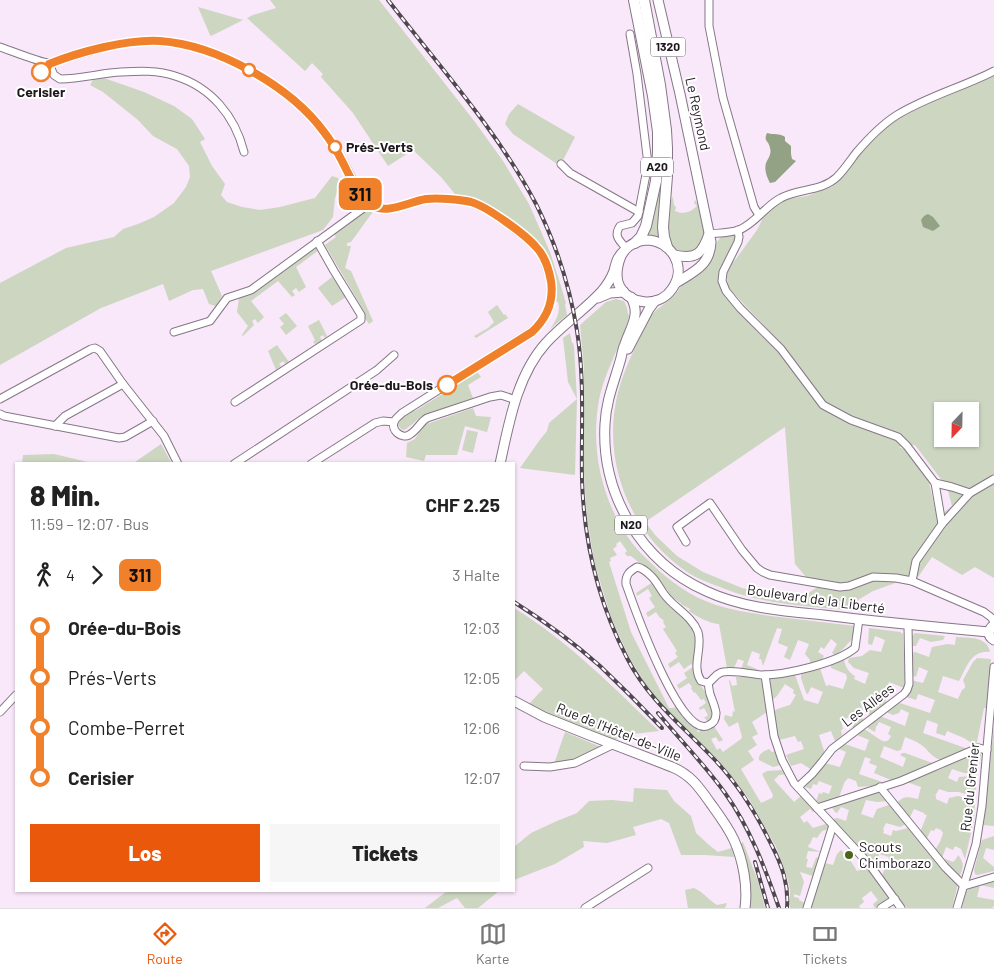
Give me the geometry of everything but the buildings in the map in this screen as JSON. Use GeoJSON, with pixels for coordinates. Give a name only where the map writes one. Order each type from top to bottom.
{"type":"FeatureCollection","features":[{"type":"Feature","properties":{"kind":"highway","name":"A20"},"geometry":{"type":"LineString","coordinates":[[628,248],[641,238],[646,226],[656,181],[658,152],[655,104],[634,0]]}},
{"type":"Feature","properties":{"kind":"highway","name":"A20"},"geometry":{"type":"LineString","coordinates":[[644,0],[660,85],[666,130],[667,176],[663,227],[664,237],[671,251]]}},
{"type":"Feature","properties":{"kind":"main road","name":"Le Reymond"},"geometry":{"type":"LineString","coordinates":[[658,0],[709,234]]}},
{"type":"Feature","properties":{"kind":"main road"},"geometry":{"type":"LineString","coordinates":[[500,462],[521,384],[540,350],[594,301],[608,284],[618,259],[628,248],[646,240],[654,241],[661,243],[671,251],[688,257],[698,254],[704,248],[709,234]]}},
{"type":"Feature","properties":{"kind":"main road","name":"1320"},"geometry":{"type":"LineString","coordinates":[[676,283],[697,270],[704,262],[710,250],[709,234]]}},
{"type":"Feature","properties":{"kind":"main road","name":"N20"},"geometry":{"type":"LineString","coordinates":[[628,248],[620,262],[617,274],[619,286],[628,295]]}},
{"type":"Feature","properties":{"kind":"main road"},"geometry":{"type":"LineString","coordinates":[[671,251],[678,266],[676,283]]}},
{"type":"Feature","properties":{"kind":"main road","name":"N20"},"geometry":{"type":"LineString","coordinates":[[655,301],[668,295],[676,283]]}},
{"type":"Feature","properties":{"kind":"main road"},"geometry":{"type":"LineString","coordinates":[[594,301],[610,293],[628,295],[638,301],[655,301]]}},
{"type":"Feature","properties":{"kind":"main road","name":"Boulevard de la Liberté"},"geometry":{"type":"LineString","coordinates":[[628,295],[634,304],[635,316],[607,404],[606,457],[611,481],[620,505],[633,528],[650,551],[670,570],[706,592],[746,604],[859,620],[993,630]]}},
{"type":"Feature","properties":{"kind":"main road","name":"Boulevard de la Liberté"},"geometry":{"type":"LineString","coordinates":[[621,359],[649,308],[655,301]]}},
{"type":"Feature","properties":{"kind":"main road","name":"Rue de l'Hôtel-de-Ville"},"geometry":{"type":"LineString","coordinates":[[515,702],[544,717],[680,770],[689,776],[718,814],[734,840],[744,875],[744,908]]}},
{"type":"Feature","properties":{"kind":"street","name":"Le Reymond"},"geometry":{"type":"LineString","coordinates":[[709,0],[709,26],[723,98],[754,208],[759,215]]}},
{"type":"Feature","properties":{"kind":"street"},"geometry":{"type":"LineString","coordinates":[[628,248],[617,237],[617,232],[620,226],[634,221],[639,212],[648,164],[630,34]]}},
{"type":"Feature","properties":{"kind":"street"},"geometry":{"type":"LineString","coordinates":[[0,47],[49,64],[111,46],[138,42],[159,41],[182,44],[215,54],[263,78],[299,103],[324,131],[361,196],[369,204],[377,208],[384,208],[396,207],[426,199],[461,200],[473,203],[500,218],[537,247],[541,253],[552,285],[549,309],[543,320],[532,332],[402,413],[394,422],[394,428],[401,436],[406,436],[411,434],[427,418],[490,397],[501,396],[516,400]]}},
{"type":"Feature","properties":{"kind":"street"},"geometry":{"type":"LineString","coordinates":[[49,64],[54,75],[60,79],[139,71],[175,75],[206,92],[221,105],[229,116],[244,152]]}},
{"type":"Feature","properties":{"kind":"street"},"geometry":{"type":"LineString","coordinates":[[709,234],[738,230],[748,225],[771,204],[784,196],[820,187],[832,181],[871,136],[897,115],[922,102],[994,71]]}},
{"type":"Feature","properties":{"kind":"street"},"geometry":{"type":"LineString","coordinates":[[561,164],[570,173],[639,212]]}},
{"type":"Feature","properties":{"kind":"street"},"geometry":{"type":"LineString","coordinates":[[174,332],[210,322],[227,298],[251,290],[369,204]]}},
{"type":"Feature","properties":{"kind":"street"},"geometry":{"type":"LineString","coordinates":[[738,230],[738,242],[724,266],[722,274],[723,284],[728,294],[781,349],[823,405],[851,420],[898,437],[907,446],[935,483],[942,524]]}},
{"type":"Feature","properties":{"kind":"street"},"geometry":{"type":"LineString","coordinates":[[235,402],[361,320],[361,315],[317,241]]}},
{"type":"Feature","properties":{"kind":"street"},"geometry":{"type":"LineString","coordinates":[[0,399],[93,348],[97,349],[166,439],[177,462]]}},
{"type":"Feature","properties":{"kind":"street"},"geometry":{"type":"LineString","coordinates":[[237,462],[376,370],[394,355]]}},
{"type":"Feature","properties":{"kind":"street"},"geometry":{"type":"LineString","coordinates":[[55,426],[65,416],[123,384]]}},
{"type":"Feature","properties":{"kind":"street"},"geometry":{"type":"LineString","coordinates":[[0,414],[122,438],[153,421]]}},
{"type":"Feature","properties":{"kind":"street"},"geometry":{"type":"LineString","coordinates":[[314,462],[375,423],[380,421],[394,422]]}},
{"type":"Feature","properties":{"kind":"street"},"geometry":{"type":"LineString","coordinates":[[912,581],[916,561],[942,524],[970,493],[994,479]]}},
{"type":"Feature","properties":{"kind":"street"},"geometry":{"type":"LineString","coordinates":[[935,483],[970,493]]}},
{"type":"Feature","properties":{"kind":"street","name":"Boulevard de la Liberté"},"geometry":{"type":"LineString","coordinates":[[686,542],[677,527],[710,502],[742,550],[757,568],[763,572],[770,575],[840,587],[850,586],[873,577],[890,577],[912,581],[984,612],[992,618],[993,630]]}},
{"type":"Feature","properties":{"kind":"street"},"geometry":{"type":"LineString","coordinates":[[639,567],[648,572],[664,595],[694,624],[699,639],[696,668],[698,677],[701,681],[708,683],[716,713],[714,722],[708,726],[700,727],[693,722],[671,692],[645,637],[626,584],[626,576],[632,569],[639,567]]}},
{"type":"Feature","properties":{"kind":"street"},"geometry":{"type":"LineString","coordinates":[[708,683],[716,675],[723,672],[765,675],[815,666],[847,654],[855,648],[859,620]]}},
{"type":"Feature","properties":{"kind":"street","name":"Les Allées"},"geometry":{"type":"LineString","coordinates":[[798,787],[812,774],[832,749],[907,690],[909,684],[908,625]]}},
{"type":"Feature","properties":{"kind":"street","name":"Rue du Grenier"},"geometry":{"type":"LineString","coordinates":[[957,908],[979,828],[994,667]]}},
{"type":"Feature","properties":{"kind":"street"},"geometry":{"type":"LineString","coordinates":[[765,675],[774,736],[787,772],[798,787],[870,865],[902,908]]}},
{"type":"Feature","properties":{"kind":"street"},"geometry":{"type":"LineString","coordinates":[[0,712],[15,696]]}},
{"type":"Feature","properties":{"kind":"street"},"geometry":{"type":"LineString","coordinates":[[524,766],[550,767],[576,764],[612,745]]}},
{"type":"Feature","properties":{"kind":"street"},"geometry":{"type":"LineString","coordinates":[[817,808],[901,781],[978,748],[987,750]]}},
{"type":"Feature","properties":{"kind":"street"},"geometry":{"type":"LineString","coordinates":[[880,787],[945,867],[964,886],[994,876]]}},
{"type":"Feature","properties":{"kind":"street"},"geometry":{"type":"LineString","coordinates":[[808,908],[833,825]]}},
{"type":"Feature","properties":{"kind":"street"},"geometry":{"type":"LineString","coordinates":[[585,908],[648,868]]}},
{"type":"Feature","properties":{"kind":"street"},"geometry":{"type":"LineString","coordinates":[[881,908],[895,899]]}},
{"type":"Feature","properties":{"kind":"shaded area"},"geometry":{"type":"Polygon","coordinates":[[[270,0],[379,0],[475,122],[503,161],[529,204],[550,252],[566,303],[567,315],[550,329],[557,316],[559,306],[555,300],[554,277],[544,253],[470,199],[455,194],[441,177],[413,150],[388,166],[353,113],[321,77],[323,74],[312,63],[305,71],[247,18],[276,8],[270,0]]]}},
{"type":"Feature","properties":{"kind":"shaded area"},"geometry":{"type":"Polygon","coordinates":[[[198,7],[243,20],[211,36],[198,7]]]}},
{"type":"Feature","properties":{"kind":"shaded area"},"geometry":{"type":"Polygon","coordinates":[[[994,74],[994,578],[975,567],[962,575],[932,557],[918,577],[912,581],[898,582],[873,591],[858,600],[855,611],[773,602],[725,589],[691,575],[668,557],[652,540],[638,521],[627,500],[619,478],[613,431],[615,407],[617,395],[629,360],[651,316],[675,295],[684,282],[707,266],[716,244],[723,236],[735,236],[736,241],[719,273],[721,289],[779,352],[815,397],[783,346],[728,287],[726,269],[736,259],[757,230],[766,212],[787,199],[807,196],[832,187],[858,156],[891,123],[925,102],[974,84],[994,74]],[[785,427],[645,522],[656,536],[677,556],[703,572],[742,588],[797,600],[826,582],[806,577],[795,564],[785,427]],[[915,445],[899,447],[910,452],[928,478],[937,518],[952,506],[947,487],[915,445]]]}},
{"type":"Feature","properties":{"kind":"shaded area"},"geometry":{"type":"Polygon","coordinates":[[[104,78],[144,92],[174,106],[192,119],[205,139],[200,142],[212,166],[225,184],[221,195],[227,202],[260,210],[280,207],[315,198],[332,176],[338,178],[340,184],[335,198],[333,217],[323,230],[211,271],[222,296],[216,306],[209,304],[203,289],[193,290],[169,301],[163,284],[101,308],[0,365],[0,283],[66,248],[114,237],[123,229],[154,217],[174,203],[186,187],[190,177],[189,166],[177,149],[153,136],[138,120],[103,92],[90,85],[93,80],[104,78]]]}},
{"type":"Feature","properties":{"kind":"shaded area"},"geometry":{"type":"Polygon","coordinates":[[[518,104],[575,137],[561,164],[557,164],[513,134],[505,124],[509,114],[518,104]]]}},
{"type":"Feature","properties":{"kind":"shaded area"},"geometry":{"type":"Polygon","coordinates":[[[767,133],[785,137],[785,141],[791,146],[792,159],[796,161],[775,182],[770,183],[765,168],[770,156],[769,145],[766,140],[767,133]]]}},
{"type":"Feature","properties":{"kind":"shaded area"},"geometry":{"type":"Polygon","coordinates":[[[661,153],[664,165],[660,240],[646,238],[661,153]]]}},
{"type":"Feature","properties":{"kind":"shaded area"},"geometry":{"type":"Polygon","coordinates":[[[672,197],[676,207],[675,211],[684,213],[690,211],[697,206],[694,203],[695,200],[699,208],[704,221],[705,234],[697,252],[678,252],[670,240],[667,219],[672,197]]]}},
{"type":"Feature","properties":{"kind":"shaded area"},"geometry":{"type":"Polygon","coordinates":[[[370,208],[372,213],[351,242],[347,243],[347,246],[351,246],[345,268],[351,271],[373,321],[369,324],[365,318],[364,311],[325,245],[336,237],[332,232],[370,208]]]}},
{"type":"Feature","properties":{"kind":"shaded area"},"geometry":{"type":"Polygon","coordinates":[[[928,214],[940,226],[933,231],[923,227],[921,220],[928,214]]]}},
{"type":"Feature","properties":{"kind":"shaded area"},"geometry":{"type":"Polygon","coordinates":[[[315,245],[319,250],[296,267],[306,287],[299,292],[296,288],[292,291],[295,295],[292,297],[278,281],[251,301],[264,317],[258,323],[255,319],[252,321],[254,325],[243,336],[248,326],[237,312],[239,298],[248,295],[315,245]]]}},
{"type":"Feature","properties":{"kind":"shaded area"},"geometry":{"type":"Polygon","coordinates":[[[332,277],[346,297],[332,306],[318,288],[332,277]]]}},
{"type":"Feature","properties":{"kind":"shaded area"},"geometry":{"type":"Polygon","coordinates":[[[616,299],[624,301],[629,317],[600,395],[596,424],[596,442],[602,477],[613,512],[632,543],[638,551],[672,581],[689,593],[707,602],[751,613],[855,626],[854,638],[840,651],[835,655],[832,653],[837,644],[831,639],[824,649],[821,647],[818,652],[824,656],[822,660],[810,663],[805,654],[809,644],[798,640],[790,660],[784,657],[788,647],[778,643],[782,629],[777,628],[763,666],[761,659],[759,659],[760,654],[752,651],[747,665],[759,670],[741,669],[744,661],[738,659],[734,668],[727,668],[719,624],[707,621],[689,611],[690,609],[666,593],[668,591],[653,574],[631,556],[627,556],[625,553],[627,551],[620,541],[613,549],[617,555],[610,558],[611,561],[609,562],[631,632],[669,708],[676,707],[699,733],[700,729],[708,729],[713,725],[723,740],[719,742],[716,737],[711,739],[717,750],[720,748],[723,752],[742,737],[738,722],[729,727],[724,719],[725,715],[732,717],[733,711],[735,712],[729,681],[732,686],[737,685],[736,677],[754,677],[764,684],[768,707],[766,708],[767,712],[752,722],[758,734],[752,737],[757,745],[748,751],[754,760],[741,769],[761,803],[772,798],[773,795],[762,774],[767,771],[783,770],[787,774],[779,775],[774,780],[794,802],[801,796],[815,810],[813,812],[810,809],[800,817],[804,823],[807,821],[813,828],[828,825],[828,829],[822,831],[817,838],[813,837],[808,847],[821,852],[808,851],[806,867],[812,868],[816,858],[819,857],[813,876],[800,872],[804,882],[800,896],[794,894],[794,897],[799,898],[799,900],[805,903],[803,908],[790,908],[790,890],[781,860],[776,847],[749,799],[719,761],[651,693],[630,659],[612,620],[595,565],[587,519],[584,474],[584,368],[580,325],[606,302],[616,299]]]}},
{"type":"Feature","properties":{"kind":"shaded area"},"geometry":{"type":"Polygon","coordinates":[[[497,305],[508,318],[476,338],[474,336],[494,322],[488,312],[497,305]]]}},
{"type":"Feature","properties":{"kind":"shaded area"},"geometry":{"type":"Polygon","coordinates":[[[286,313],[297,326],[286,335],[280,327],[284,324],[279,318],[286,313]]]}},
{"type":"Feature","properties":{"kind":"shaded area"},"geometry":{"type":"Polygon","coordinates":[[[319,320],[327,336],[325,338],[323,335],[320,337],[322,341],[315,344],[308,326],[319,320]]]}},
{"type":"Feature","properties":{"kind":"shaded area"},"geometry":{"type":"Polygon","coordinates":[[[570,333],[574,347],[577,399],[568,382],[563,338],[570,333]]]}},
{"type":"Feature","properties":{"kind":"shaded area"},"geometry":{"type":"Polygon","coordinates":[[[277,345],[289,362],[286,364],[283,361],[276,370],[268,351],[277,345]]]}},
{"type":"Feature","properties":{"kind":"shaded area"},"geometry":{"type":"Polygon","coordinates":[[[476,370],[481,377],[468,385],[473,398],[422,416],[404,430],[398,425],[401,419],[414,409],[415,411],[449,390],[447,387],[476,370]]]}},
{"type":"Feature","properties":{"kind":"shaded area"},"geometry":{"type":"Polygon","coordinates":[[[577,399],[575,475],[520,468],[547,431],[549,423],[577,399]]]}},
{"type":"Feature","properties":{"kind":"shaded area"},"geometry":{"type":"Polygon","coordinates":[[[473,408],[476,416],[491,417],[487,432],[465,426],[457,455],[426,455],[424,461],[406,457],[407,443],[415,439],[424,425],[473,408]]]}},
{"type":"Feature","properties":{"kind":"shaded area"},"geometry":{"type":"Polygon","coordinates":[[[467,430],[478,432],[473,453],[462,450],[467,430]]]}},
{"type":"Feature","properties":{"kind":"shaded area"},"geometry":{"type":"Polygon","coordinates":[[[161,444],[171,462],[135,462],[161,444]]]}},
{"type":"Feature","properties":{"kind":"shaded area"},"geometry":{"type":"Polygon","coordinates":[[[54,454],[88,462],[22,462],[23,455],[54,454]]]}},
{"type":"Feature","properties":{"kind":"shaded area"},"geometry":{"type":"Polygon","coordinates":[[[653,582],[661,597],[693,626],[697,640],[695,666],[691,664],[684,669],[679,662],[670,668],[668,664],[678,657],[675,653],[677,651],[663,629],[666,627],[664,621],[656,612],[648,617],[646,613],[655,607],[649,598],[652,596],[648,589],[637,596],[636,593],[653,582]]]}},
{"type":"Feature","properties":{"kind":"shaded area"},"geometry":{"type":"Polygon","coordinates":[[[515,609],[571,650],[607,681],[659,731],[624,735],[614,740],[549,715],[529,704],[543,689],[524,671],[515,680],[515,609]]]}},
{"type":"Feature","properties":{"kind":"shaded area"},"geometry":{"type":"Polygon","coordinates":[[[869,628],[903,634],[904,688],[889,682],[885,692],[886,704],[869,716],[869,708],[873,706],[871,699],[860,701],[863,710],[860,712],[863,720],[853,728],[850,717],[841,720],[842,735],[835,741],[831,731],[819,735],[825,754],[812,770],[801,763],[791,766],[786,755],[804,749],[801,741],[798,742],[795,736],[779,740],[776,735],[773,713],[777,709],[790,705],[796,695],[793,693],[794,690],[785,684],[772,700],[770,679],[795,675],[804,700],[818,704],[823,692],[811,687],[808,694],[806,693],[801,673],[820,668],[826,686],[829,685],[843,689],[847,678],[846,674],[831,668],[831,665],[844,660],[845,665],[855,676],[854,679],[865,684],[869,673],[854,668],[848,662],[849,658],[862,656],[870,650],[881,652],[885,640],[875,636],[872,645],[868,644],[869,628]]]}},
{"type":"Feature","properties":{"kind":"shaded area"},"geometry":{"type":"Polygon","coordinates":[[[915,633],[945,636],[943,640],[931,642],[920,638],[916,646],[910,646],[911,637],[915,633]]]}},
{"type":"Feature","properties":{"kind":"shaded area"},"geometry":{"type":"Polygon","coordinates":[[[956,637],[981,640],[990,652],[978,654],[970,660],[959,681],[943,676],[938,692],[958,699],[965,688],[963,680],[973,662],[977,658],[991,659],[987,708],[984,708],[976,746],[964,738],[947,731],[945,736],[936,733],[938,724],[927,720],[923,733],[968,749],[940,760],[923,746],[905,737],[901,750],[897,751],[884,746],[880,757],[903,767],[906,758],[900,755],[905,753],[935,764],[891,780],[874,773],[877,766],[869,763],[871,759],[865,757],[859,774],[885,783],[858,787],[856,781],[848,778],[839,797],[820,803],[816,802],[819,793],[829,794],[832,786],[819,781],[817,785],[813,784],[811,789],[805,787],[825,763],[840,767],[846,752],[837,748],[842,743],[865,751],[869,740],[855,734],[863,728],[882,741],[888,740],[891,736],[888,734],[891,727],[879,722],[875,732],[868,728],[867,725],[880,716],[905,726],[909,713],[901,709],[899,713],[893,715],[886,712],[900,703],[930,713],[935,700],[918,694],[916,700],[907,697],[911,680],[923,683],[928,671],[919,667],[916,677],[911,675],[910,654],[915,652],[929,657],[932,647],[948,644],[955,645],[956,637]]]}},
{"type":"Feature","properties":{"kind":"shaded area"},"geometry":{"type":"Polygon","coordinates":[[[693,667],[694,676],[706,693],[712,711],[712,717],[708,722],[704,717],[708,715],[704,708],[700,710],[699,708],[706,703],[704,699],[701,700],[694,693],[689,683],[679,689],[677,685],[687,678],[684,673],[693,667]]]}},
{"type":"Feature","properties":{"kind":"shaded area"},"geometry":{"type":"Polygon","coordinates":[[[994,726],[994,826],[983,825],[994,726]]]}},
{"type":"Feature","properties":{"kind":"shaded area"},"geometry":{"type":"Polygon","coordinates":[[[565,732],[601,747],[575,760],[554,764],[565,732]]]}},
{"type":"Feature","properties":{"kind":"shaded area"},"geometry":{"type":"Polygon","coordinates":[[[769,749],[772,752],[776,751],[781,765],[773,767],[759,760],[761,754],[769,749]]]}},
{"type":"Feature","properties":{"kind":"shaded area"},"geometry":{"type":"Polygon","coordinates":[[[978,752],[981,754],[977,775],[952,769],[948,778],[957,782],[959,777],[971,776],[977,779],[975,797],[939,789],[935,796],[936,799],[947,804],[949,798],[958,796],[975,801],[974,820],[965,859],[961,849],[955,846],[953,850],[946,847],[942,858],[935,850],[943,833],[941,830],[936,828],[934,831],[931,830],[925,839],[920,832],[927,815],[914,809],[909,819],[897,803],[906,797],[918,799],[921,787],[907,782],[909,780],[944,768],[978,752]]]}},
{"type":"Feature","properties":{"kind":"shaded area"},"geometry":{"type":"Polygon","coordinates":[[[634,788],[667,790],[674,801],[691,816],[696,833],[718,852],[732,848],[734,857],[681,855],[669,823],[661,819],[633,827],[636,835],[607,843],[583,841],[584,847],[555,864],[515,880],[515,846],[531,833],[577,813],[589,801],[612,800],[633,802],[634,788]]]}},
{"type":"Feature","properties":{"kind":"shaded area"},"geometry":{"type":"Polygon","coordinates":[[[876,792],[881,794],[887,801],[866,800],[861,814],[873,818],[877,809],[891,806],[906,824],[900,827],[886,823],[883,833],[891,836],[893,830],[908,828],[958,884],[952,908],[907,908],[882,876],[889,857],[879,854],[875,866],[833,819],[837,818],[846,821],[849,810],[841,807],[837,813],[831,806],[876,792]]]}},
{"type":"Feature","properties":{"kind":"shaded area"},"geometry":{"type":"Polygon","coordinates":[[[994,836],[994,850],[986,848],[983,858],[994,867],[994,871],[977,875],[974,870],[982,840],[994,836]]]}},
{"type":"Feature","properties":{"kind":"shaded area"},"geometry":{"type":"Polygon","coordinates":[[[743,842],[759,884],[765,908],[748,908],[739,845],[743,842]]]}},
{"type":"Feature","properties":{"kind":"shaded area"},"geometry":{"type":"Polygon","coordinates":[[[841,850],[857,871],[869,867],[890,896],[890,899],[875,908],[873,904],[878,900],[871,891],[862,898],[864,902],[859,906],[860,908],[811,908],[825,863],[833,865],[837,854],[841,850]]]}},
{"type":"Feature","properties":{"kind":"shaded area"},"geometry":{"type":"Polygon","coordinates":[[[958,855],[963,865],[960,876],[944,861],[945,859],[953,862],[958,855]]]}},
{"type":"Feature","properties":{"kind":"shaded area"},"geometry":{"type":"Polygon","coordinates":[[[994,879],[994,888],[980,885],[977,897],[994,900],[992,908],[962,908],[966,892],[970,888],[994,879]]]}},
{"type":"Feature","properties":{"kind":"shaded area"},"geometry":{"type":"Polygon","coordinates":[[[694,888],[717,905],[727,903],[725,908],[688,908],[685,890],[694,888]]]}},
{"type":"Feature","properties":{"kind":"shaded area"},"geometry":{"type":"Polygon","coordinates":[[[446,892],[498,892],[478,908],[465,908],[457,898],[438,908],[425,908],[446,892]]]}},
{"type":"Feature","properties":{"kind":"railway"},"geometry":{"type":"LineString","coordinates":[[388,0],[504,150],[521,177],[543,219],[556,250],[566,282],[577,331],[582,387],[583,503],[595,572],[608,616],[627,658],[645,687],[723,769],[753,810],[781,867],[786,883],[787,908]]}},
{"type":"Feature","properties":{"kind":"railway"},"geometry":{"type":"LineString","coordinates":[[515,603],[590,657],[662,728]]}},
{"type":"Feature","properties":{"kind":"railway"},"geometry":{"type":"LineString","coordinates":[[658,713],[709,772],[734,806],[756,849],[779,908]]}},
{"type":"Feature","properties":{"kind":"railway"},"geometry":{"type":"LineString","coordinates":[[755,862],[768,908]]}},
{"type":"Feature","properties":{"kind":"bus line","name":"311"},"geometry":{"type":"LineString","coordinates":[[41,72],[45,73],[49,64],[59,60],[111,46],[138,42],[159,41],[182,44],[215,54],[263,78],[299,103],[324,131],[361,196],[369,204],[377,208],[384,208],[396,207],[426,199],[461,200],[473,203],[487,210],[530,241],[541,253],[550,275],[552,292],[546,315],[532,332],[447,385]]}},
{"type":"Feature","properties":{"kind":"place","name":"Cerisier"},"geometry":{"type":"Point","coordinates":[41,72]}},
{"type":"Feature","properties":{"kind":"place","name":"Prés-Verts"},"geometry":{"type":"Point","coordinates":[335,147]}},
{"type":"Feature","properties":{"kind":"place","name":"Orée-du-Bois"},"geometry":{"type":"Point","coordinates":[447,385]}},
{"type":"Feature","properties":{"kind":"place","name":"Scouts Chimborazo"},"geometry":{"type":"Point","coordinates":[849,855]}}]}
